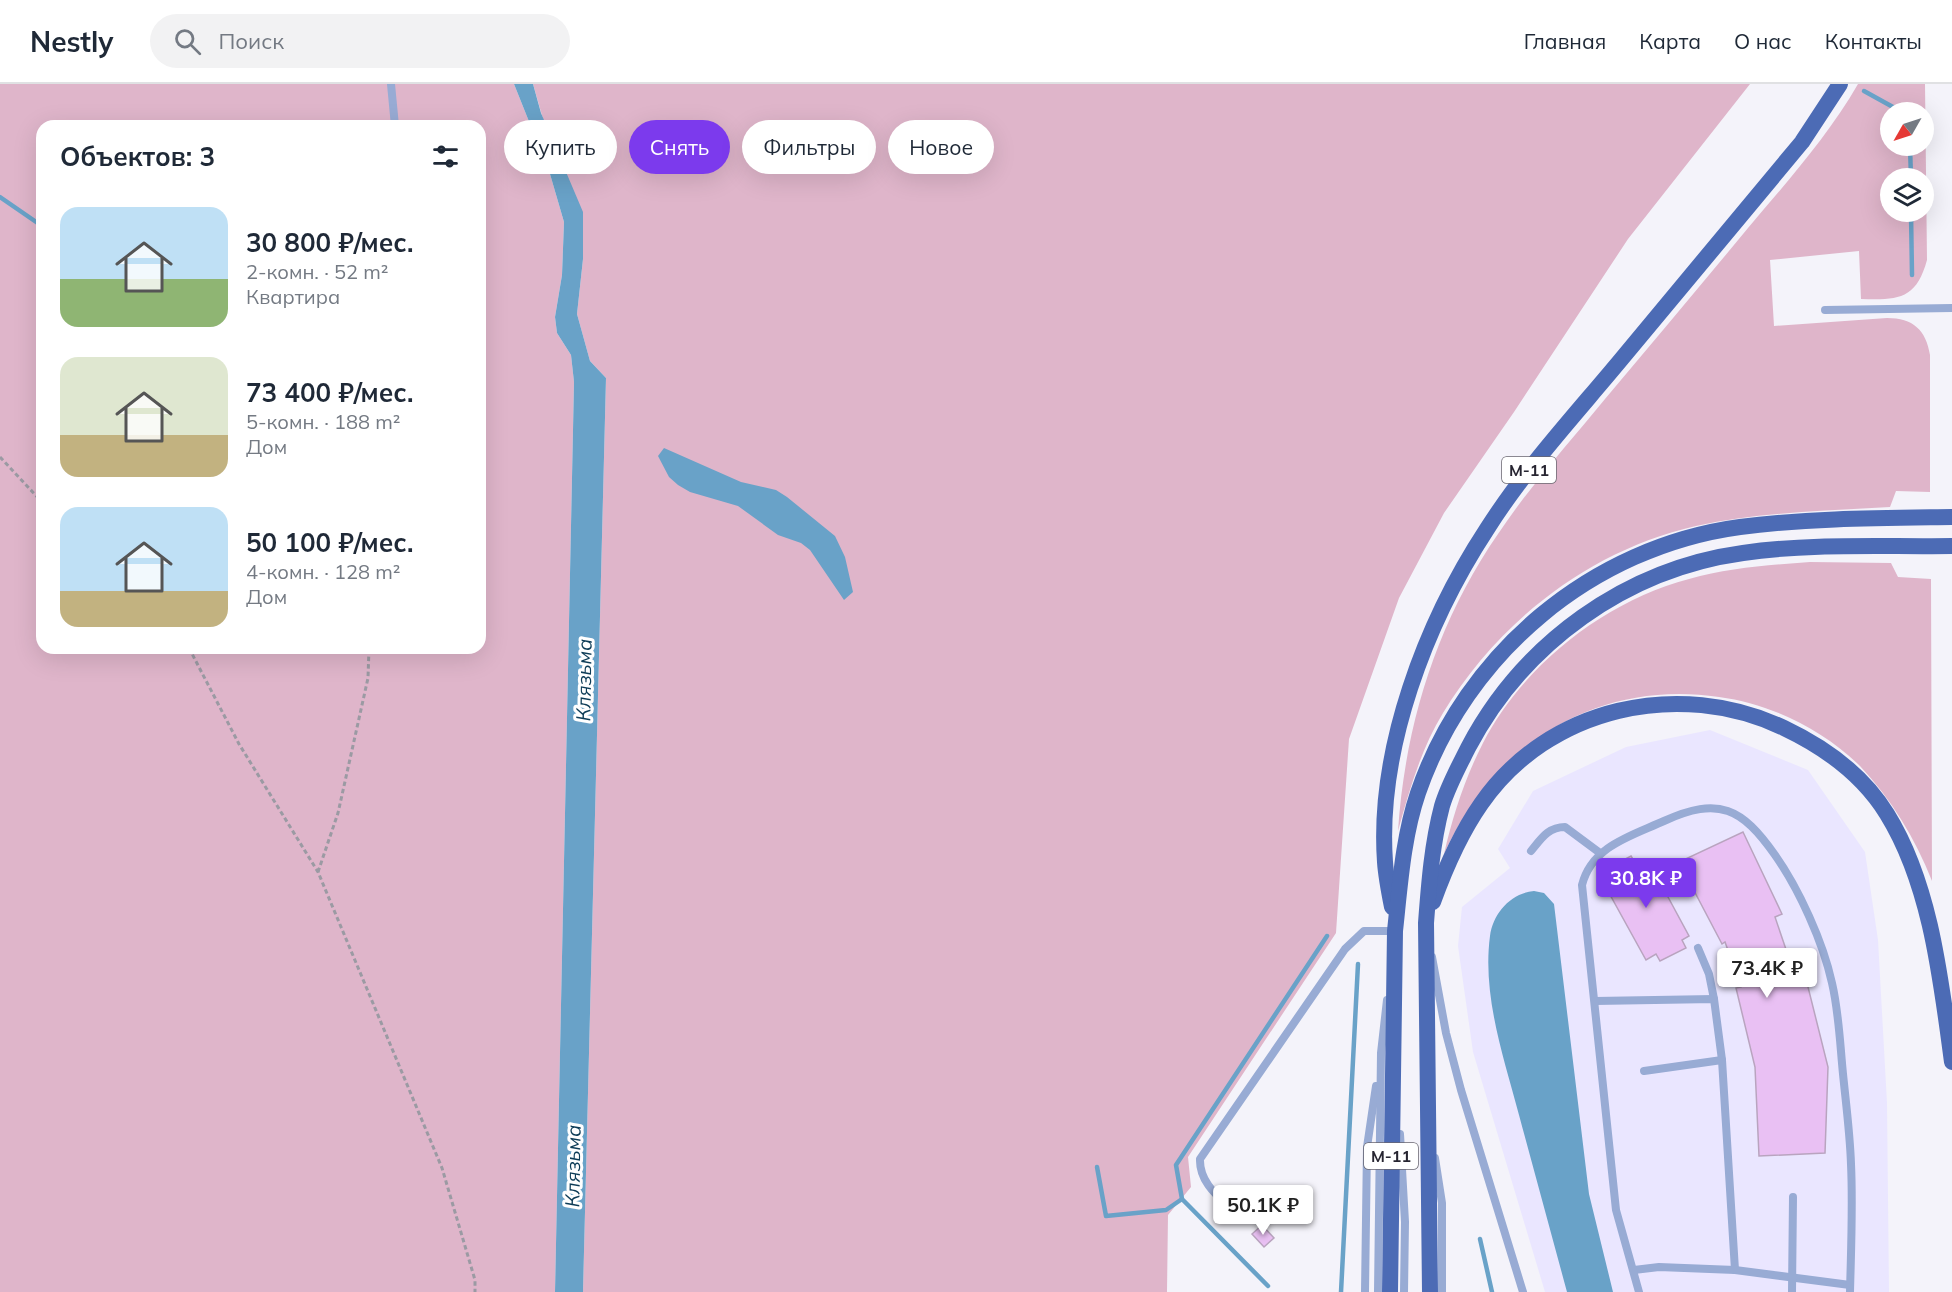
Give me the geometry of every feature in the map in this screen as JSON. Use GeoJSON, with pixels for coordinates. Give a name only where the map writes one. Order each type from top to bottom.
{"type":"FeatureCollection","features":[{"type":"Feature","properties":{"kind":"main road","name":"М-11"},"geometry":{"type":"LineString","coordinates":[[1395,931],[1385,862],[1386,811],[1395,746],[1415,676],[1457,580],[1487,528],[1532,467],[1802,142],[1840,84]]}},
{"type":"Feature","properties":{"kind":"main road","name":"М-11"},"geometry":{"type":"LineString","coordinates":[[1390,1292],[1395,931],[1408,830],[1418,794],[1433,755],[1472,688],[1505,648],[1550,606],[1617,564],[1656,548],[1738,527],[1890,518],[1952,517]]}},
{"type":"Feature","properties":{"kind":"main road","name":"М-11"},"geometry":{"type":"LineString","coordinates":[[1430,1292],[1426,926],[1430,869],[1443,804],[1458,766],[1492,708],[1523,666],[1567,627],[1629,588],[1662,573],[1703,560],[1744,552],[1952,546]]}},
{"type":"Feature","properties":{"kind":"main road","name":"М-11"},"geometry":{"type":"LineString","coordinates":[[1426,926],[1442,877],[1481,804],[1510,771],[1545,742],[1582,721],[1629,706],[1670,704],[1728,709],[1767,720],[1805,738],[1847,767],[1886,813],[1912,863],[1938,964],[1952,1062]]}},
{"type":"Feature","properties":{"kind":"lane"},"geometry":{"type":"LineString","coordinates":[[391,84],[394,120]]}},
{"type":"Feature","properties":{"kind":"lane"},"geometry":{"type":"LineString","coordinates":[[1826,310],[1952,308]]}},
{"type":"Feature","properties":{"kind":"lane"},"geometry":{"type":"LineString","coordinates":[[1634,1270],[1659,1267],[1735,1270],[1792,1276],[1850,1288],[1851,1164],[1832,982],[1810,922],[1786,871],[1764,840],[1740,815],[1726,809],[1686,811],[1612,845],[1590,864],[1582,885],[1616,1210],[1639,1292]]}},
{"type":"Feature","properties":{"kind":"lane"},"geometry":{"type":"LineString","coordinates":[[1531,851],[1545,834],[1558,827],[1565,827],[1600,854]]}},
{"type":"Feature","properties":{"kind":"lane","name":"М-11"},"geometry":{"type":"LineString","coordinates":[[1426,926],[1446,1033],[1523,1292]]}},
{"type":"Feature","properties":{"kind":"lane"},"geometry":{"type":"LineString","coordinates":[[1240,1218],[1205,1182],[1200,1171],[1200,1159],[1345,949],[1364,931],[1395,931],[1367,1147],[1365,1292]]}},
{"type":"Feature","properties":{"kind":"lane"},"geometry":{"type":"LineString","coordinates":[[1698,948],[1709,974],[1722,1060],[1735,1270]]}},
{"type":"Feature","properties":{"kind":"lane"},"geometry":{"type":"LineString","coordinates":[[1594,1001],[1714,999]]}},
{"type":"Feature","properties":{"kind":"lane","name":"М-11"},"geometry":{"type":"LineString","coordinates":[[1393,1020],[1405,1222],[1404,1292]]}},
{"type":"Feature","properties":{"kind":"lane"},"geometry":{"type":"LineString","coordinates":[[1378,1292],[1381,1053]]}},
{"type":"Feature","properties":{"kind":"lane"},"geometry":{"type":"LineString","coordinates":[[1644,1071],[1722,1060]]}},
{"type":"Feature","properties":{"kind":"lane"},"geometry":{"type":"LineString","coordinates":[[1427,1104],[1442,1203],[1442,1292]]}},
{"type":"Feature","properties":{"kind":"lane"},"geometry":{"type":"LineString","coordinates":[[1792,1292],[1793,1197]]}},
{"type":"Feature","properties":{"kind":"path"},"geometry":{"type":"LineString","coordinates":[[0,458],[36,496]]}},
{"type":"Feature","properties":{"kind":"path"},"geometry":{"type":"LineString","coordinates":[[192,654],[239,744],[318,872],[442,1168],[475,1280],[475,1292]]}},
{"type":"Feature","properties":{"kind":"path"},"geometry":{"type":"LineString","coordinates":[[318,872],[338,813],[368,678],[369,654]]}},
{"type":"Feature","properties":{"kind":"shaded area"},"geometry":{"type":"Polygon","coordinates":[[[0,84],[514,84],[528,120],[504,120],[504,174],[550,174],[564,222],[562,275],[555,317],[557,333],[571,355],[574,382],[555,1292],[0,1292],[0,84]]]}},
{"type":"Feature","properties":{"kind":"shaded area"},"geometry":{"type":"Polygon","coordinates":[[[533,84],[1750,84],[1628,239],[1514,412],[1444,513],[1399,598],[1349,739],[1336,933],[1188,1157],[1191,1187],[1168,1215],[1167,1292],[583,1292],[606,378],[590,361],[577,314],[583,259],[559,174],[617,174],[617,120],[543,120],[533,84]]]}},
{"type":"Feature","properties":{"kind":"shaded area"},"geometry":{"type":"Polygon","coordinates":[[[1858,84],[1925,84],[1925,102],[1880,102],[1880,156],[1926,156],[1926,168],[1880,168],[1880,222],[1927,222],[1927,260],[1923,273],[1911,290],[1895,298],[1861,299],[1859,251],[1770,260],[1774,326],[1887,318],[1904,320],[1921,332],[1930,355],[1930,492],[1896,491],[1890,507],[1768,515],[1696,526],[1657,537],[1620,552],[1584,571],[1520,620],[1491,648],[1466,680],[1443,713],[1428,741],[1411,786],[1398,831],[1408,752],[1428,676],[1441,639],[1476,568],[1510,516],[1536,482],[1820,140],[1858,84]]]}},
{"type":"Feature","properties":{"kind":"shaded area"},"geometry":{"type":"Polygon","coordinates":[[[1810,562],[1891,563],[1898,577],[1931,579],[1932,881],[1910,835],[1882,792],[1860,766],[1829,741],[1795,720],[1758,706],[1719,697],[1674,694],[1632,698],[1592,710],[1554,728],[1521,751],[1491,781],[1465,815],[1444,854],[1460,797],[1483,743],[1500,714],[1520,688],[1570,640],[1597,620],[1658,589],[1704,575],[1810,562]]]}},
{"type":"Feature","properties":{"kind":"shaded area"},"geometry":{"type":"Polygon","coordinates":[[[1710,730],[1808,770],[1865,852],[1878,940],[1887,1103],[1889,1292],[1545,1292],[1473,1052],[1458,946],[1462,907],[1510,868],[1498,849],[1533,791],[1626,747],[1710,730]]]}},
{"type":"Feature","properties":{"kind":"water"},"geometry":{"type":"Polygon","coordinates":[[[514,84],[533,84],[544,120],[528,120],[514,84]]]}},
{"type":"Feature","properties":{"kind":"water","name":"Клязьма"},"geometry":{"type":"Polygon","coordinates":[[[550,174],[567,174],[583,212],[583,259],[577,314],[590,361],[606,378],[583,1292],[555,1292],[574,382],[571,355],[557,333],[555,317],[562,275],[564,222],[550,174]]]}},
{"type":"Feature","properties":{"kind":"water"},"geometry":{"type":"Polygon","coordinates":[[[664,448],[741,482],[776,490],[787,497],[835,536],[845,557],[853,592],[844,600],[810,550],[801,543],[778,535],[738,506],[690,492],[678,485],[669,477],[658,456],[664,448]]]}},
{"type":"Feature","properties":{"kind":"water"},"geometry":{"type":"Polygon","coordinates":[[[1534,891],[1544,893],[1554,904],[1589,1194],[1613,1292],[1567,1292],[1496,1027],[1488,959],[1492,928],[1499,912],[1511,900],[1534,891]]]}},
{"type":"Feature","properties":{"kind":"building"},"geometry":{"type":"Polygon","coordinates":[[[1743,832],[1782,914],[1775,917],[1793,970],[1803,967],[1828,1067],[1825,1153],[1759,1156],[1755,1067],[1736,988],[1741,987],[1725,942],[1722,944],[1679,862],[1743,832]]]}},
{"type":"Feature","properties":{"kind":"building"},"geometry":{"type":"Polygon","coordinates":[[[1631,856],[1637,866],[1648,860],[1689,936],[1682,940],[1686,948],[1660,961],[1656,954],[1646,960],[1603,882],[1615,875],[1610,867],[1631,856]]]}},
{"type":"Feature","properties":{"kind":"building"},"geometry":{"type":"Polygon","coordinates":[[[1262,1225],[1274,1238],[1264,1247],[1252,1234],[1262,1225]]]}},
{"type":"Feature","properties":{"kind":"waterway"},"geometry":{"type":"LineString","coordinates":[[1864,91],[1884,102]]}},
{"type":"Feature","properties":{"kind":"waterway"},"geometry":{"type":"LineString","coordinates":[[1910,156],[1911,168]]}},
{"type":"Feature","properties":{"kind":"waterway"},"geometry":{"type":"LineString","coordinates":[[0,197],[36,222]]}},
{"type":"Feature","properties":{"kind":"waterway"},"geometry":{"type":"LineString","coordinates":[[1911,222],[1912,275]]}},
{"type":"Feature","properties":{"kind":"waterway"},"geometry":{"type":"LineString","coordinates":[[1268,1286],[1182,1199],[1176,1165],[1327,936]]}},
{"type":"Feature","properties":{"kind":"waterway"},"geometry":{"type":"LineString","coordinates":[[1341,1292],[1358,964]]}},
{"type":"Feature","properties":{"kind":"waterway"},"geometry":{"type":"LineString","coordinates":[[1097,1167],[1106,1216],[1166,1210],[1182,1199]]}},
{"type":"Feature","properties":{"kind":"waterway"},"geometry":{"type":"LineString","coordinates":[[1480,1239],[1492,1292]]}}]}
